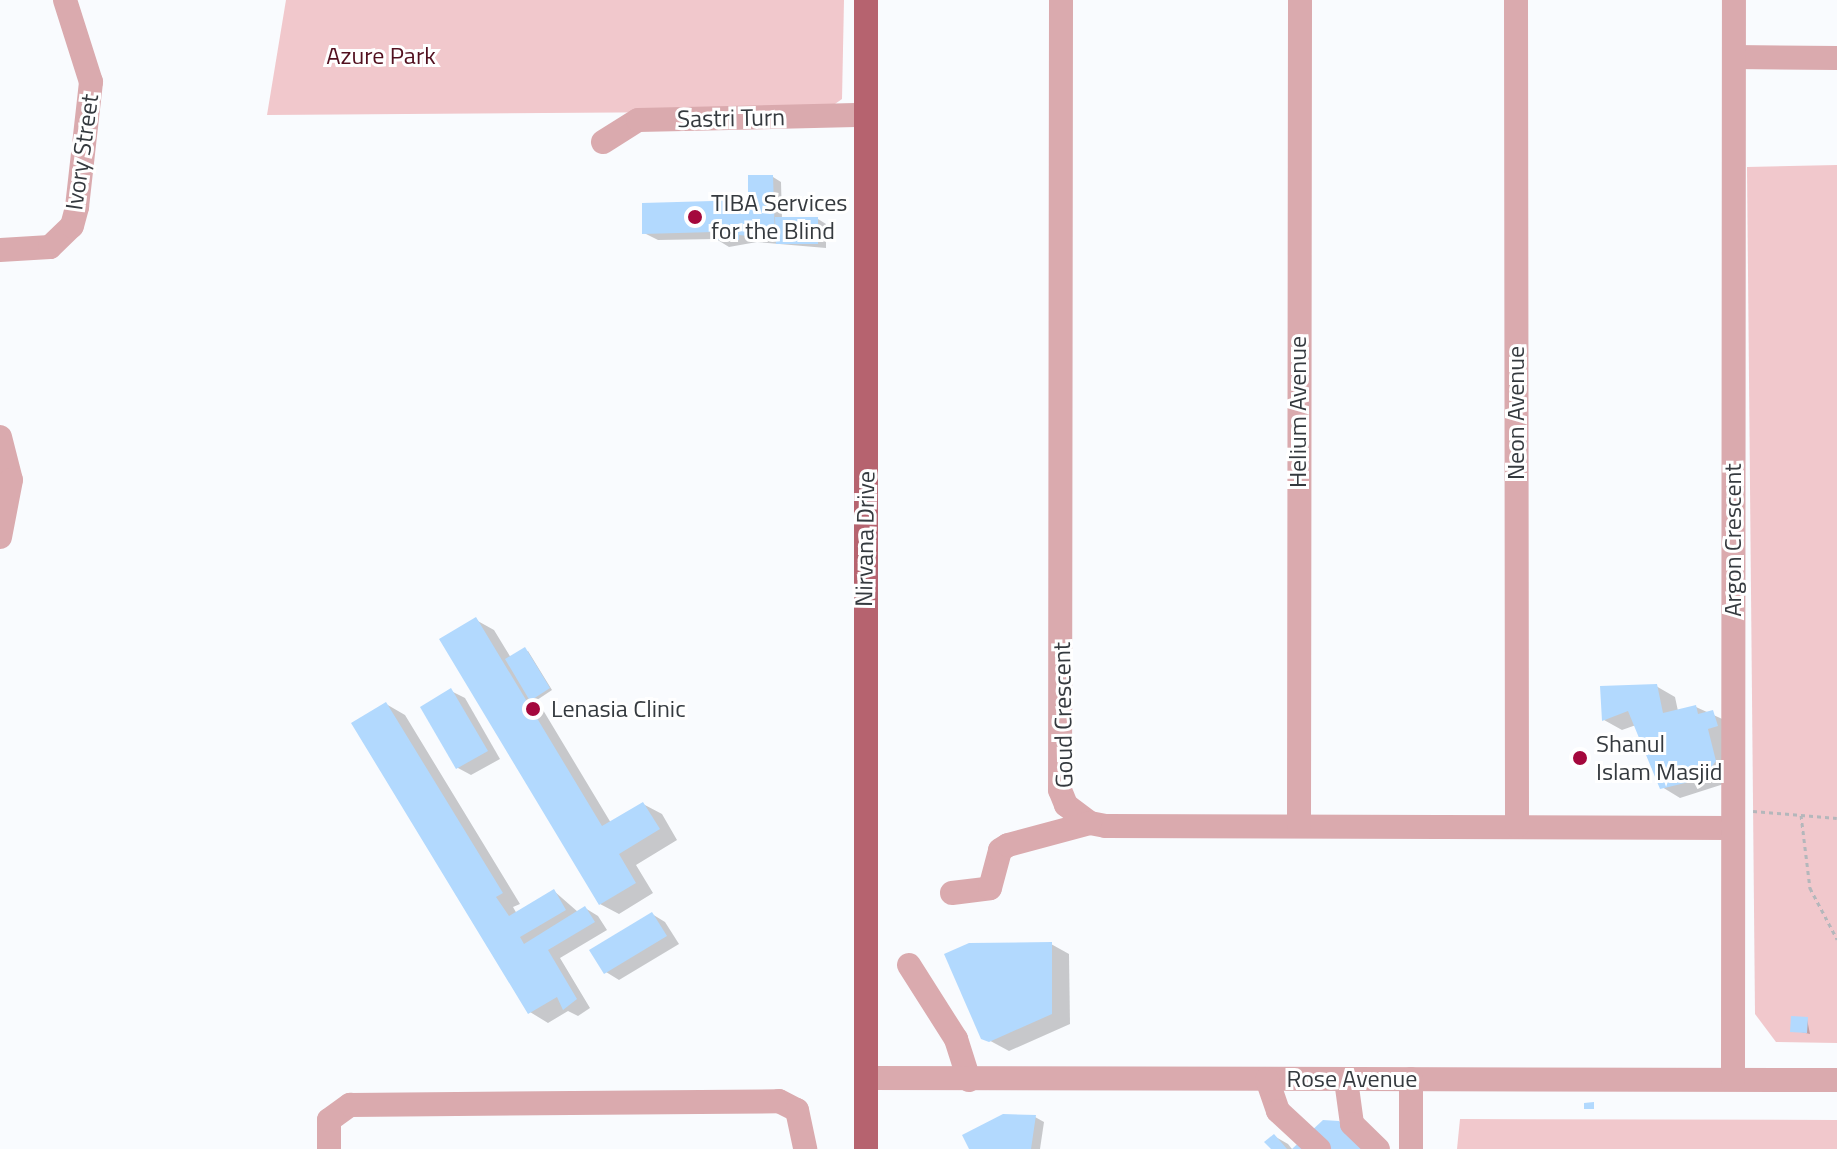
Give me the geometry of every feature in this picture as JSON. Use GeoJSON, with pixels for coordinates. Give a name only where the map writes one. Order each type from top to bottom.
{"type":"FeatureCollection","features":[{"type":"Feature","properties":{"kind":"main road","name":"Nirvana Drive"},"geometry":{"type":"LineString","coordinates":[[866,0],[866,1149]]}},
{"type":"Feature","properties":{"kind":"street","name":"Ivory Street"},"geometry":{"type":"LineString","coordinates":[[0,250],[50,247],[72,226],[77,207],[91,82],[65,0]]}},
{"type":"Feature","properties":{"kind":"street","name":"Goud Crescent"},"geometry":{"type":"LineString","coordinates":[[1061,0],[1060,790],[1066,805],[1090,823]]}},
{"type":"Feature","properties":{"kind":"street","name":"Helium Avenue"},"geometry":{"type":"LineString","coordinates":[[1299,825],[1300,0]]}},
{"type":"Feature","properties":{"kind":"street","name":"Neon Avenue"},"geometry":{"type":"LineString","coordinates":[[1516,0],[1517,826]]}},
{"type":"Feature","properties":{"kind":"street","name":"Argon Crescent"},"geometry":{"type":"LineString","coordinates":[[1733,1079],[1734,0]]}},
{"type":"Feature","properties":{"kind":"street"},"geometry":{"type":"LineString","coordinates":[[1734,57],[1837,58]]}},
{"type":"Feature","properties":{"kind":"street","name":"Sastri Turn"},"geometry":{"type":"LineString","coordinates":[[603,142],[638,120],[866,115]]}},
{"type":"Feature","properties":{"kind":"street"},"geometry":{"type":"LineString","coordinates":[[0,437],[11,480],[0,537]]}},
{"type":"Feature","properties":{"kind":"street"},"geometry":{"type":"LineString","coordinates":[[952,893],[990,888],[1000,850],[1008,845],[1090,823],[1733,828]]}},
{"type":"Feature","properties":{"kind":"street"},"geometry":{"type":"LineString","coordinates":[[909,965],[956,1039],[969,1080]]}},
{"type":"Feature","properties":{"kind":"street","name":"Rose Avenue"},"geometry":{"type":"LineString","coordinates":[[866,1078],[1837,1080]]}},
{"type":"Feature","properties":{"kind":"street"},"geometry":{"type":"LineString","coordinates":[[1267,1079],[1278,1111],[1319,1149]]}},
{"type":"Feature","properties":{"kind":"street"},"geometry":{"type":"LineString","coordinates":[[1411,1079],[1411,1149]]}},
{"type":"Feature","properties":{"kind":"street"},"geometry":{"type":"LineString","coordinates":[[1346,1080],[1352,1124],[1378,1149]]}},
{"type":"Feature","properties":{"kind":"street"},"geometry":{"type":"LineString","coordinates":[[329,1149],[329,1120],[350,1105],[779,1101],[797,1110],[805,1149]]}},
{"type":"Feature","properties":{"kind":"path"},"geometry":{"type":"LineString","coordinates":[[1753,811],[1837,818]]}},
{"type":"Feature","properties":{"kind":"path"},"geometry":{"type":"LineString","coordinates":[[1801,815],[1810,888],[1837,939]]}},
{"type":"Feature","properties":{"kind":"green space","name":"Azure Park"},"geometry":{"type":"Polygon","coordinates":[[[286,0],[844,0],[842,99],[825,111],[267,115],[286,0]]]}},
{"type":"Feature","properties":{"kind":"green space"},"geometry":{"type":"Polygon","coordinates":[[[1837,165],[1837,1043],[1776,1042],[1755,1014],[1747,167],[1837,165]]]}},
{"type":"Feature","properties":{"kind":"green space"},"geometry":{"type":"Polygon","coordinates":[[[1460,1119],[1837,1120],[1837,1149],[1457,1149],[1460,1119]]]}},
{"type":"Feature","properties":{"kind":"building","name":"TIBA Services for the Blind"},"geometry":{"type":"Polygon","coordinates":[[[748,175],[773,175],[775,239],[739,235],[739,240],[714,240],[714,232],[642,234],[642,203],[748,200],[748,175]]]}},
{"type":"Feature","properties":{"kind":"building"},"geometry":{"type":"Polygon","coordinates":[[[775,217],[818,217],[818,244],[776,244],[775,217]]]}},
{"type":"Feature","properties":{"kind":"building"},"geometry":{"type":"Polygon","coordinates":[[[476,617],[602,826],[643,802],[660,829],[619,854],[636,883],[599,905],[439,639],[476,617]]]}},
{"type":"Feature","properties":{"kind":"building"},"geometry":{"type":"Polygon","coordinates":[[[525,647],[550,688],[530,701],[505,659],[525,647]]]}},
{"type":"Feature","properties":{"kind":"building"},"geometry":{"type":"Polygon","coordinates":[[[1657,684],[1663,713],[1696,705],[1698,714],[1713,710],[1718,726],[1708,729],[1716,761],[1702,779],[1660,789],[1628,711],[1602,721],[1600,686],[1657,684]]]}},
{"type":"Feature","properties":{"kind":"building"},"geometry":{"type":"Polygon","coordinates":[[[451,688],[488,751],[456,769],[420,707],[451,688]]]}},
{"type":"Feature","properties":{"kind":"building"},"geometry":{"type":"Polygon","coordinates":[[[386,702],[503,893],[496,897],[509,916],[554,889],[566,910],[520,937],[524,944],[585,906],[595,922],[548,950],[577,999],[563,1010],[557,997],[528,1014],[351,723],[386,702]]]}},
{"type":"Feature","properties":{"kind":"building"},"geometry":{"type":"Polygon","coordinates":[[[652,912],[667,936],[604,974],[589,950],[652,912]]]}},
{"type":"Feature","properties":{"kind":"building"},"geometry":{"type":"Polygon","coordinates":[[[1052,942],[1052,1014],[989,1042],[981,1039],[944,954],[969,943],[1052,942]]]}},
{"type":"Feature","properties":{"kind":"building"},"geometry":{"type":"Polygon","coordinates":[[[1791,1016],[1808,1017],[1807,1033],[1790,1032],[1791,1016]]]}},
{"type":"Feature","properties":{"kind":"building"},"geometry":{"type":"Polygon","coordinates":[[[1594,1102],[1594,1109],[1584,1109],[1584,1103],[1594,1102]]]}},
{"type":"Feature","properties":{"kind":"building"},"geometry":{"type":"Polygon","coordinates":[[[1003,1114],[1036,1115],[1031,1149],[969,1149],[962,1135],[1003,1114]]]}},
{"type":"Feature","properties":{"kind":"building"},"geometry":{"type":"Polygon","coordinates":[[[1323,1120],[1339,1121],[1365,1149],[1292,1149],[1323,1120]]]}},
{"type":"Feature","properties":{"kind":"building"},"geometry":{"type":"Polygon","coordinates":[[[1274,1134],[1287,1149],[1271,1149],[1264,1142],[1274,1134]]]}},
{"type":"Feature","properties":{"kind":"place","name":"TIBA Services for the Blind"},"geometry":{"type":"Point","coordinates":[695,217]}},
{"type":"Feature","properties":{"kind":"place","name":"Lenasia Clinic"},"geometry":{"type":"Point","coordinates":[533,709]}},
{"type":"Feature","properties":{"kind":"place","name":"Shanul Islam Masjid"},"geometry":{"type":"Point","coordinates":[1580,758]}}]}
